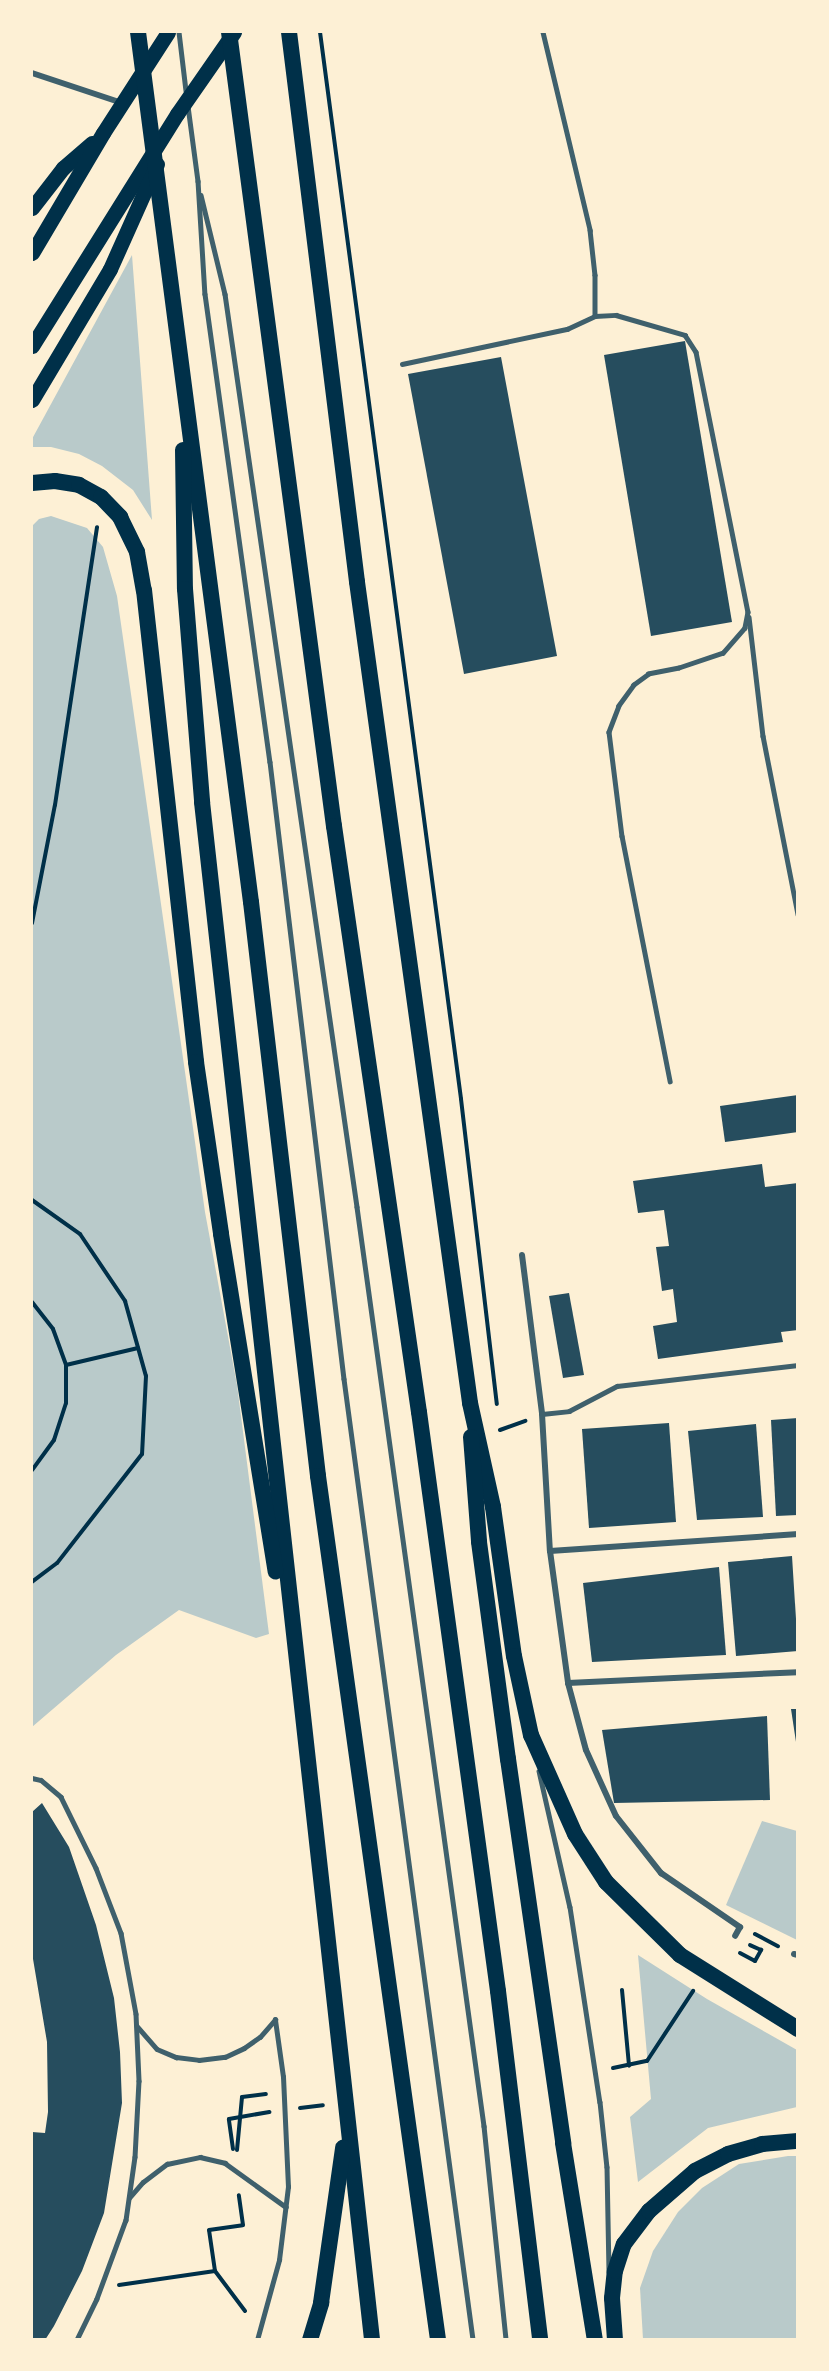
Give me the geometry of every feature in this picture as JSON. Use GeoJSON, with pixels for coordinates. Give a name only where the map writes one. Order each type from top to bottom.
{"type":"FeatureCollection","features":[{"type":"Feature","properties":{"kind":"highway"},"geometry":{"type":"LineString","coordinates":[[138,32],[250,902],[318,1476],[438,2340]]}},
{"type":"Feature","properties":{"kind":"highway"},"geometry":{"type":"LineString","coordinates":[[231,32],[237,92],[333,814],[419,1412],[496,1979],[540,2340]]}},
{"type":"Feature","properties":{"kind":"highway"},"geometry":{"type":"LineString","coordinates":[[289,32],[359,594],[470,1403],[493,1507],[514,1656],[531,1735],[575,1834],[606,1881],[680,1955],[798,2029]]}},
{"type":"Feature","properties":{"kind":"highway"},"geometry":{"type":"LineString","coordinates":[[184,389],[182,515],[194,713],[222,995],[295,1648],[310,1763],[346,2120],[372,2340]]}},
{"type":"Feature","properties":{"kind":"highway"},"geometry":{"type":"LineString","coordinates":[[32,483],[56,481],[79,485],[101,497],[120,517],[137,552],[144,590],[196,1062],[221,1234],[279,1588],[295,1648]]}},
{"type":"Feature","properties":{"kind":"highway"},"geometry":{"type":"LineString","coordinates":[[470,1403],[472,1477],[489,1627],[561,2132],[595,2340]]}},
{"type":"Feature","properties":{"kind":"highway"},"geometry":{"type":"LineString","coordinates":[[310,2340],[321,2303],[346,2120]]}},
{"type":"Feature","properties":{"kind":"highway"},"geometry":{"type":"LineString","coordinates":[[615,2340],[612,2298],[615,2271],[624,2244],[633,2228],[668,2192],[695,2171],[728,2154],[762,2144],[798,2141]]}},
{"type":"Feature","properties":{"kind":"main road"},"geometry":{"type":"LineString","coordinates":[[32,253],[103,133],[168,32]]}},
{"type":"Feature","properties":{"kind":"main road"},"geometry":{"type":"LineString","coordinates":[[32,346],[231,32]]}},
{"type":"Feature","properties":{"kind":"main road"},"geometry":{"type":"LineString","coordinates":[[32,400],[110,269],[177,114]]}},
{"type":"Feature","properties":{"kind":"main road"},"geometry":{"type":"LineString","coordinates":[[32,208],[63,168],[103,133]]}},
{"type":"Feature","properties":{"kind":"street"},"geometry":{"type":"LineString","coordinates":[[32,73],[122,103]]}},
{"type":"Feature","properties":{"kind":"street"},"geometry":{"type":"LineString","coordinates":[[522,1255],[542,1414],[550,1551],[568,1683],[586,1750],[616,1816],[660,1874],[740,1927],[735,1936]]}},
{"type":"Feature","properties":{"kind":"street"},"geometry":{"type":"LineString","coordinates":[[550,1551],[798,1534]]}},
{"type":"Feature","properties":{"kind":"street"},"geometry":{"type":"LineString","coordinates":[[568,1683],[798,1672]]}},
{"type":"Feature","properties":{"kind":"lane"},"geometry":{"type":"LineString","coordinates":[[179,32],[198,181],[205,294],[270,762],[351,1426],[473,2340]]}},
{"type":"Feature","properties":{"kind":"lane"},"geometry":{"type":"LineString","coordinates":[[543,32],[590,230],[595,275],[595,316]]}},
{"type":"Feature","properties":{"kind":"lane"},"geometry":{"type":"LineString","coordinates":[[198,181],[225,294],[357,1207],[484,2126],[506,2340]]}},
{"type":"Feature","properties":{"kind":"lane"},"geometry":{"type":"LineString","coordinates":[[402,364],[567,329],[595,316],[616,315],[684,334],[696,352],[748,612],[763,736],[798,915]]}},
{"type":"Feature","properties":{"kind":"lane"},"geometry":{"type":"LineString","coordinates":[[670,1081],[622,836],[609,732],[619,706],[634,685],[650,674],[679,669],[723,652],[745,628],[748,612]]}},
{"type":"Feature","properties":{"kind":"lane"},"geometry":{"type":"LineString","coordinates":[[542,1414],[569,1411],[617,1386],[798,1365]]}},
{"type":"Feature","properties":{"kind":"lane"},"geometry":{"type":"LineString","coordinates":[[531,1735],[570,1907],[588,2012],[608,2167],[607,2257],[612,2298]]}},
{"type":"Feature","properties":{"kind":"lane"},"geometry":{"type":"LineString","coordinates":[[32,1778],[41,1780],[61,1797],[96,1868],[121,1933],[137,2026],[140,2081],[135,2157],[126,2220],[101,2288],[77,2340]]}},
{"type":"Feature","properties":{"kind":"lane"},"geometry":{"type":"LineString","coordinates":[[137,2026],[157,2049],[176,2057],[199,2060],[225,2057],[244,2048],[260,2037],[275,2020],[287,2127],[286,2208],[279,2260],[257,2340]]}},
{"type":"Feature","properties":{"kind":"lane"},"geometry":{"type":"LineString","coordinates":[[129,2198],[143,2182],[167,2164],[200,2157],[225,2163],[286,2208]]}},
{"type":"Feature","properties":{"kind":"path"},"geometry":{"type":"LineString","coordinates":[[320,32],[461,1099],[497,1407]]}},
{"type":"Feature","properties":{"kind":"path"},"geometry":{"type":"LineString","coordinates":[[32,923],[56,805],[101,497]]}},
{"type":"Feature","properties":{"kind":"path"},"geometry":{"type":"LineString","coordinates":[[32,1200],[80,1234],[125,1301],[146,1376],[142,1454],[57,1563],[32,1582]]}},
{"type":"Feature","properties":{"kind":"path"},"geometry":{"type":"LineString","coordinates":[[32,1302],[53,1329],[66,1365],[66,1403],[54,1440],[32,1470]]}},
{"type":"Feature","properties":{"kind":"path"},"geometry":{"type":"LineString","coordinates":[[66,1365],[138,1348]]}},
{"type":"Feature","properties":{"kind":"path"},"geometry":{"type":"LineString","coordinates":[[500,1430],[542,1414]]}},
{"type":"Feature","properties":{"kind":"path"},"geometry":{"type":"LineString","coordinates":[[499,1419],[502,1442]]}},
{"type":"Feature","properties":{"kind":"path"},"geometry":{"type":"LineString","coordinates":[[740,1927],[796,1955]]}},
{"type":"Feature","properties":{"kind":"path"},"geometry":{"type":"LineString","coordinates":[[622,1990],[629,2066]]}},
{"type":"Feature","properties":{"kind":"path"},"geometry":{"type":"LineString","coordinates":[[257,2114],[229,2119],[235,2152],[242,2097],[258,2095]]}},
{"type":"Feature","properties":{"kind":"path"},"geometry":{"type":"LineString","coordinates":[[242,2216],[243,2224],[208,2230],[215,2271],[245,2311]]}},
{"type":"Feature","properties":{"kind":"path"},"geometry":{"type":"LineString","coordinates":[[101,2288],[215,2271]]}},
{"type":"Feature","properties":{"kind":"shaded area"},"geometry":{"type":"Polygon","coordinates":[[[132,255],[152,520],[133,490],[102,466],[79,454],[51,447],[32,447],[32,439],[132,255]]]}},
{"type":"Feature","properties":{"kind":"shaded area"},"geometry":{"type":"Polygon","coordinates":[[[51,516],[87,528],[103,547],[117,596],[205,1212],[237,1385],[269,1634],[256,1638],[179,1610],[116,1655],[32,1727],[32,526],[39,519],[51,516]]]}},
{"type":"Feature","properties":{"kind":"shaded area"},"geometry":{"type":"Polygon","coordinates":[[[762,1821],[797,1831],[797,1940],[726,1905],[762,1821]]]}},
{"type":"Feature","properties":{"kind":"shaded area"},"geometry":{"type":"Polygon","coordinates":[[[638,1955],[707,1999],[797,2050],[797,2107],[708,2128],[638,2182],[630,2117],[651,2099],[638,1955]]]}},
{"type":"Feature","properties":{"kind":"shaded area"},"geometry":{"type":"Polygon","coordinates":[[[797,2156],[797,2339],[643,2339],[640,2288],[653,2251],[678,2212],[702,2188],[739,2164],[797,2156]]]}},
{"type":"Feature","properties":{"kind":"building"},"geometry":{"type":"Polygon","coordinates":[[[685,341],[732,622],[651,636],[604,355],[685,341]]]}},
{"type":"Feature","properties":{"kind":"building"},"geometry":{"type":"Polygon","coordinates":[[[501,357],[557,656],[464,674],[408,374],[501,357]]]}},
{"type":"Feature","properties":{"kind":"building"},"geometry":{"type":"Polygon","coordinates":[[[798,1095],[798,1132],[725,1142],[720,1106],[798,1095]]]}},
{"type":"Feature","properties":{"kind":"building"},"geometry":{"type":"Polygon","coordinates":[[[762,1164],[765,1187],[798,1183],[798,1330],[781,1332],[783,1342],[658,1359],[653,1326],[677,1322],[673,1289],[662,1291],[656,1247],[669,1246],[664,1210],[638,1213],[633,1181],[762,1164]]]}},
{"type":"Feature","properties":{"kind":"building"},"geometry":{"type":"Polygon","coordinates":[[[569,1293],[584,1375],[563,1378],[549,1296],[569,1293]]]}},
{"type":"Feature","properties":{"kind":"building"},"geometry":{"type":"Polygon","coordinates":[[[798,1418],[798,1515],[776,1516],[771,1420],[798,1418]]]}},
{"type":"Feature","properties":{"kind":"building"},"geometry":{"type":"Polygon","coordinates":[[[669,1423],[676,1522],[589,1528],[582,1429],[669,1423]]]}},
{"type":"Feature","properties":{"kind":"building"},"geometry":{"type":"Polygon","coordinates":[[[756,1424],[763,1517],[697,1520],[688,1431],[756,1424]]]}},
{"type":"Feature","properties":{"kind":"building"},"geometry":{"type":"Polygon","coordinates":[[[792,1556],[798,1651],[736,1656],[728,1562],[792,1556]]]}},
{"type":"Feature","properties":{"kind":"building"},"geometry":{"type":"Polygon","coordinates":[[[719,1567],[726,1655],[592,1662],[583,1583],[719,1567]]]}},
{"type":"Feature","properties":{"kind":"building"},"geometry":{"type":"Polygon","coordinates":[[[791,1709],[798,1709],[798,1742],[796,1742],[791,1709]]]}},
{"type":"Feature","properties":{"kind":"building"},"geometry":{"type":"Polygon","coordinates":[[[767,1716],[770,1800],[614,1803],[602,1730],[767,1716]]]}},
{"type":"Feature","properties":{"kind":"building"},"geometry":{"type":"Polygon","coordinates":[[[42,1803],[69,1847],[96,1925],[114,1998],[120,2052],[122,2103],[104,2213],[82,2271],[45,2340],[32,2340],[32,2132],[45,2133],[48,2112],[47,2042],[32,1953],[32,1812],[42,1803]]]}}]}
